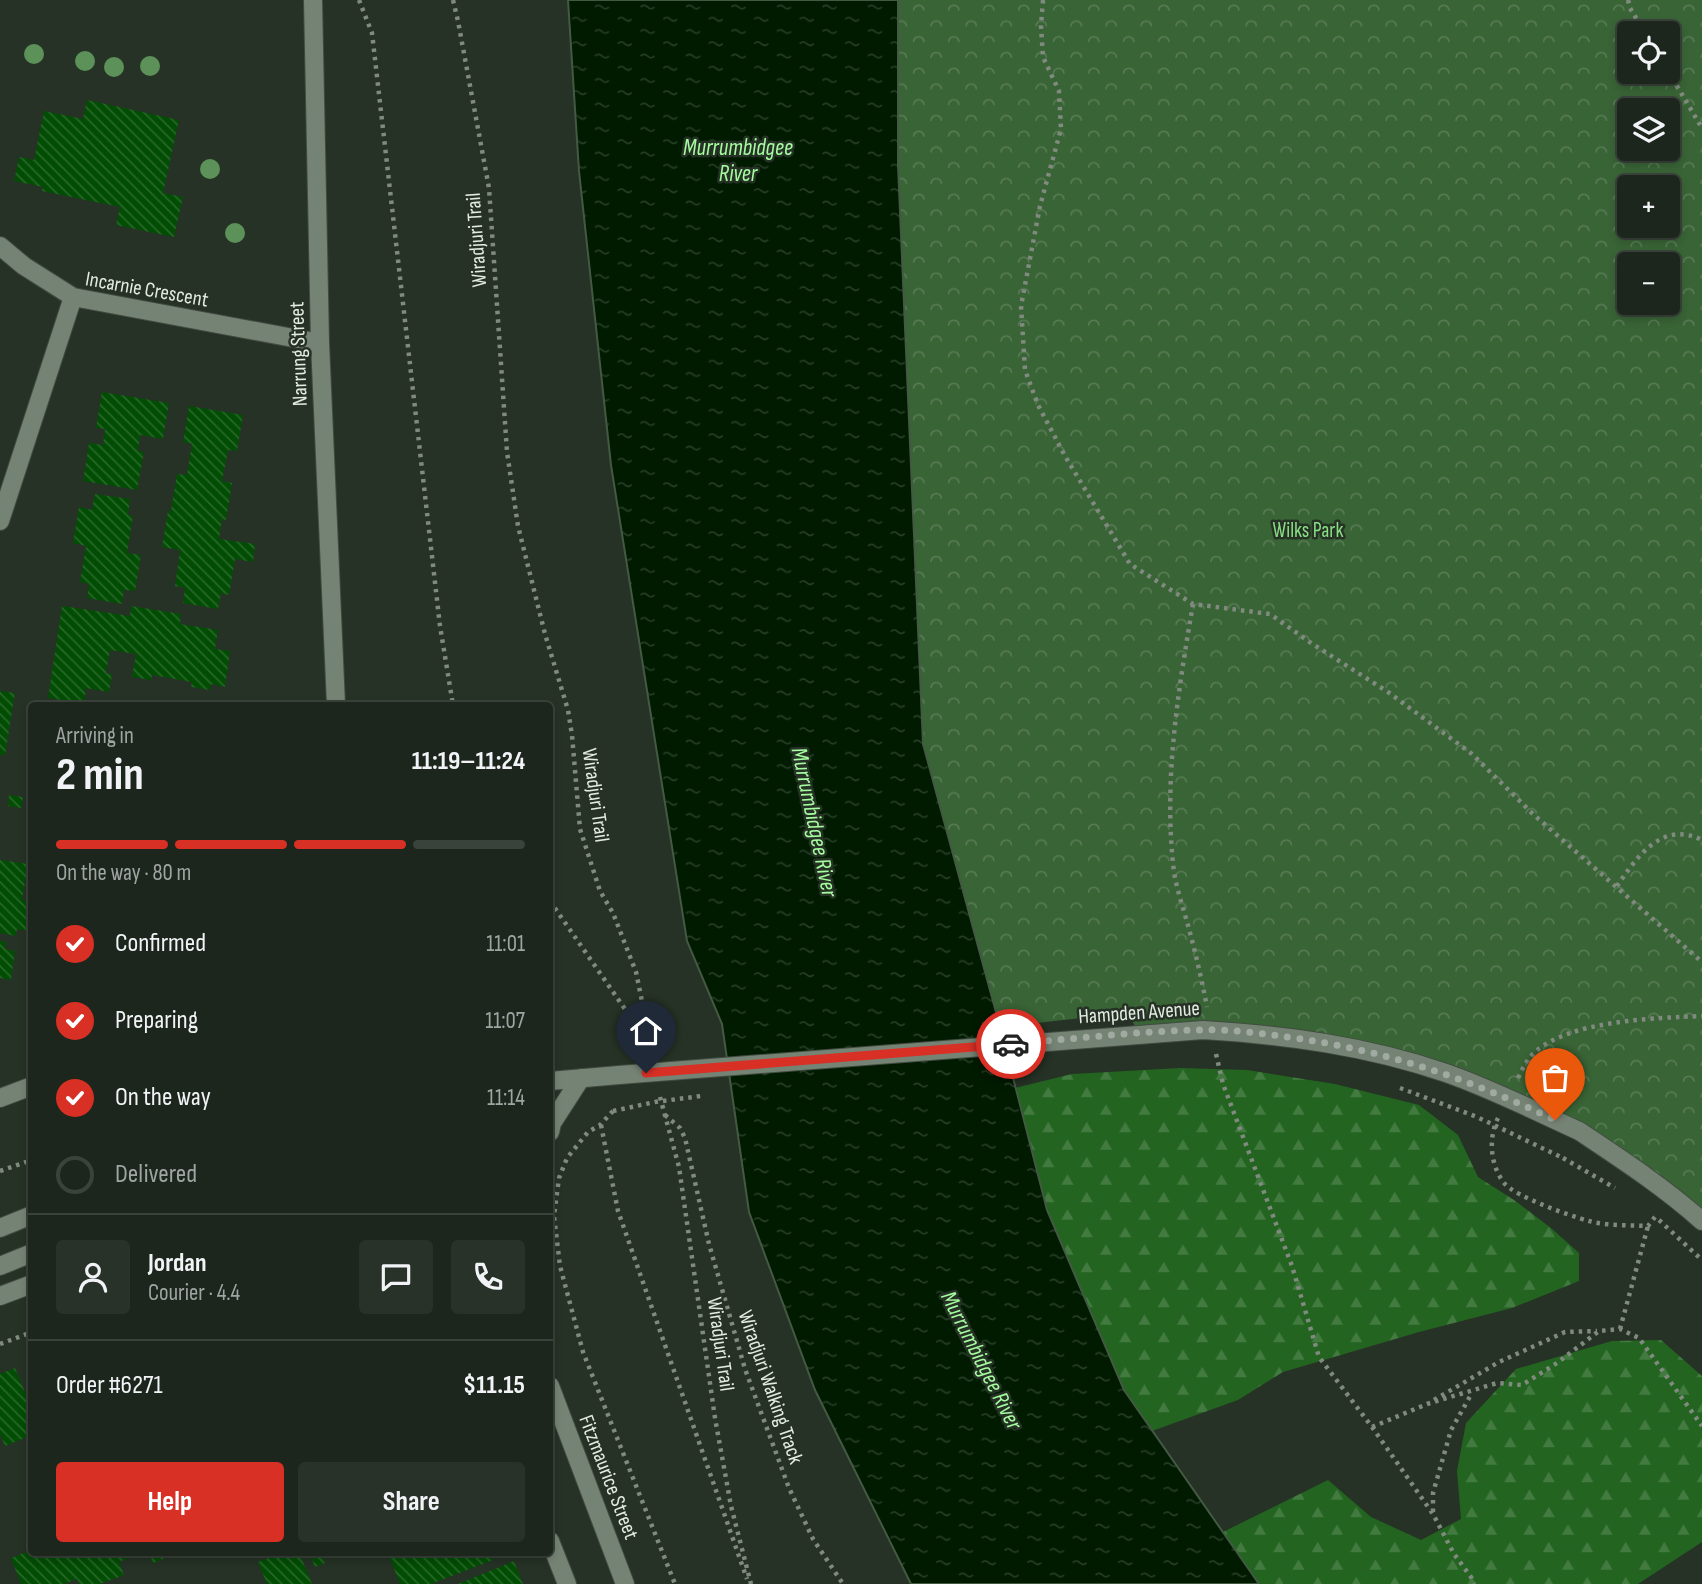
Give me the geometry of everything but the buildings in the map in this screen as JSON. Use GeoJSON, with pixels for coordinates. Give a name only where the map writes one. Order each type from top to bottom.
{"type":"FeatureCollection","features":[{"type":"Feature","properties":{"kind":"main road","name":"Narrung Street"},"geometry":{"type":"LineString","coordinates":[[313,0],[320,343],[336,702]]}},
{"type":"Feature","properties":{"kind":"main road"},"geometry":{"type":"LineString","coordinates":[[0,246],[24,266],[74,298]]}},
{"type":"Feature","properties":{"kind":"main road","name":"Incarnie Crescent"},"geometry":{"type":"LineString","coordinates":[[0,521],[74,298],[320,343]]}},
{"type":"Feature","properties":{"kind":"main road","name":"Hampden Avenue"},"geometry":{"type":"LineString","coordinates":[[553,1081],[1203,1030],[1261,1033],[1324,1042],[1390,1056],[1447,1073],[1509,1098],[1578,1131],[1633,1167],[1702,1221]]}},
{"type":"Feature","properties":{"kind":"main road"},"geometry":{"type":"LineString","coordinates":[[553,1121],[581,1078]]}},
{"type":"Feature","properties":{"kind":"main road"},"geometry":{"type":"LineString","coordinates":[[0,1098],[28,1088]]}},
{"type":"Feature","properties":{"kind":"main road"},"geometry":{"type":"LineString","coordinates":[[0,1228],[28,1217]]}},
{"type":"Feature","properties":{"kind":"main road"},"geometry":{"type":"LineString","coordinates":[[0,1266],[28,1255]]}},
{"type":"Feature","properties":{"kind":"main road"},"geometry":{"type":"LineString","coordinates":[[0,1296],[28,1286]]}},
{"type":"Feature","properties":{"kind":"main road","name":"Fitzmaurice Street"},"geometry":{"type":"LineString","coordinates":[[553,1394],[625,1584]]}},
{"type":"Feature","properties":{"kind":"main road"},"geometry":{"type":"LineString","coordinates":[[553,1549],[567,1584]]}},
{"type":"Feature","properties":{"kind":"path"},"geometry":{"type":"LineString","coordinates":[[359,0],[372,33],[437,598],[452,702]]}},
{"type":"Feature","properties":{"kind":"path","name":"Wiradjuri Trail"},"geometry":{"type":"LineString","coordinates":[[453,0],[489,188],[507,452],[518,526],[545,634],[568,710],[580,829],[600,891],[613,913],[636,972],[650,1055]]}},
{"type":"Feature","properties":{"kind":"path"},"geometry":{"type":"LineString","coordinates":[[1043,0],[1043,57],[1059,91],[1061,128],[1040,206],[1021,306],[1025,370],[1038,405],[1065,456],[1130,564],[1193,604],[1270,614],[1388,692],[1472,754],[1534,816],[1702,962]]}},
{"type":"Feature","properties":{"kind":"path"},"geometry":{"type":"LineString","coordinates":[[1628,0],[1638,21]]}},
{"type":"Feature","properties":{"kind":"path"},"geometry":{"type":"LineString","coordinates":[[1676,84],[1702,128]]}},
{"type":"Feature","properties":{"kind":"path"},"geometry":{"type":"LineString","coordinates":[[1193,604],[1180,684],[1170,803],[1174,873],[1197,956],[1207,1007]]}},
{"type":"Feature","properties":{"kind":"path"},"geometry":{"type":"LineString","coordinates":[[1617,886],[1636,859],[1652,843],[1675,833],[1702,840]]}},
{"type":"Feature","properties":{"kind":"path"},"geometry":{"type":"LineString","coordinates":[[553,905],[646,1040]]}},
{"type":"Feature","properties":{"kind":"path"},"geometry":{"type":"LineString","coordinates":[[1524,1065],[1538,1049],[1583,1028],[1702,1016]]}},
{"type":"Feature","properties":{"kind":"path"},"geometry":{"type":"LineString","coordinates":[[1225,1053],[1214,1049],[1223,1084],[1292,1266],[1319,1357],[1433,1514],[1474,1584]]}},
{"type":"Feature","properties":{"kind":"path"},"geometry":{"type":"LineString","coordinates":[[1399,1087],[1477,1117],[1563,1158],[1620,1191]]}},
{"type":"Feature","properties":{"kind":"path","name":"Wiradjuri Trail"},"geometry":{"type":"LineString","coordinates":[[659,1090],[679,1167],[715,1418],[731,1506],[750,1584]]}},
{"type":"Feature","properties":{"kind":"path"},"geometry":{"type":"LineString","coordinates":[[675,1584],[583,1352],[560,1266],[554,1216],[559,1178],[567,1158],[588,1132],[612,1111],[703,1096]]}},
{"type":"Feature","properties":{"kind":"path","name":"Wiradjuri Walking Track"},"geometry":{"type":"LineString","coordinates":[[664,1114],[680,1128],[685,1138],[709,1244],[745,1369],[767,1431],[808,1528],[843,1584]]}},
{"type":"Feature","properties":{"kind":"path"},"geometry":{"type":"LineString","coordinates":[[600,1124],[618,1211],[750,1584]]}},
{"type":"Feature","properties":{"kind":"path"},"geometry":{"type":"LineString","coordinates":[[1493,1128],[1492,1152],[1499,1174],[1506,1185],[1543,1204],[1590,1221],[1648,1226]]}},
{"type":"Feature","properties":{"kind":"path"},"geometry":{"type":"LineString","coordinates":[[0,1171],[28,1161]]}},
{"type":"Feature","properties":{"kind":"path"},"geometry":{"type":"LineString","coordinates":[[1647,1210],[1702,1260]]}},
{"type":"Feature","properties":{"kind":"path"},"geometry":{"type":"LineString","coordinates":[[1620,1329],[1648,1226],[1655,1217]]}},
{"type":"Feature","properties":{"kind":"path"},"geometry":{"type":"LineString","coordinates":[[1372,1427],[1427,1404],[1499,1362],[1565,1332],[1620,1329],[1639,1338],[1702,1426]]}},
{"type":"Feature","properties":{"kind":"path"},"geometry":{"type":"LineString","coordinates":[[1427,1404],[1497,1384],[1522,1385],[1599,1331]]}},
{"type":"Feature","properties":{"kind":"path"},"geometry":{"type":"LineString","coordinates":[[0,1344],[28,1334]]}},
{"type":"Feature","properties":{"kind":"path"},"geometry":{"type":"LineString","coordinates":[[1433,1514],[1433,1493],[1451,1430],[1472,1392]]}},
{"type":"Feature","properties":{"kind":"green space","name":"Wilks Park"},"geometry":{"type":"Polygon","coordinates":[[[898,0],[1702,0],[1702,1221],[1686,1207],[1509,1098],[1324,1042],[1140,1034],[1127,1013],[1000,1027],[923,744],[898,165],[898,0]]]}},
{"type":"Feature","properties":{"kind":"green space"},"geometry":{"type":"Polygon","coordinates":[[[1180,1068],[1247,1070],[1335,1084],[1419,1105],[1458,1135],[1478,1177],[1514,1200],[1579,1253],[1579,1281],[1512,1308],[1283,1372],[1238,1400],[1152,1431],[1124,1390],[1047,1210],[1015,1088],[1072,1074],[1180,1068]]]}},
{"type":"Feature","properties":{"kind":"green space"},"geometry":{"type":"Polygon","coordinates":[[[1661,1340],[1702,1376],[1702,1542],[1638,1584],[1259,1584],[1223,1532],[1328,1480],[1371,1517],[1421,1540],[1461,1519],[1457,1471],[1466,1423],[1516,1369],[1612,1341],[1661,1340]]]}},
{"type":"Feature","properties":{"kind":"water","name":"Murrumbidgee River"},"geometry":{"type":"Polygon","coordinates":[[[568,0],[898,0],[898,165],[923,744],[1047,1210],[1124,1390],[1259,1584],[911,1584],[815,1390],[749,1212],[722,1024],[687,941],[611,465],[579,171],[568,0]]]}},
{"type":"Feature","properties":{"kind":"way so far"},"geometry":{"type":"LineString","coordinates":[[1011,1044],[1203,1030],[1261,1033],[1324,1042],[1390,1056],[1447,1073],[1555,1120]]}},
{"type":"Feature","properties":{"kind":"route"},"geometry":{"type":"LineString","coordinates":[[646,1073],[1011,1044]]}}]}
